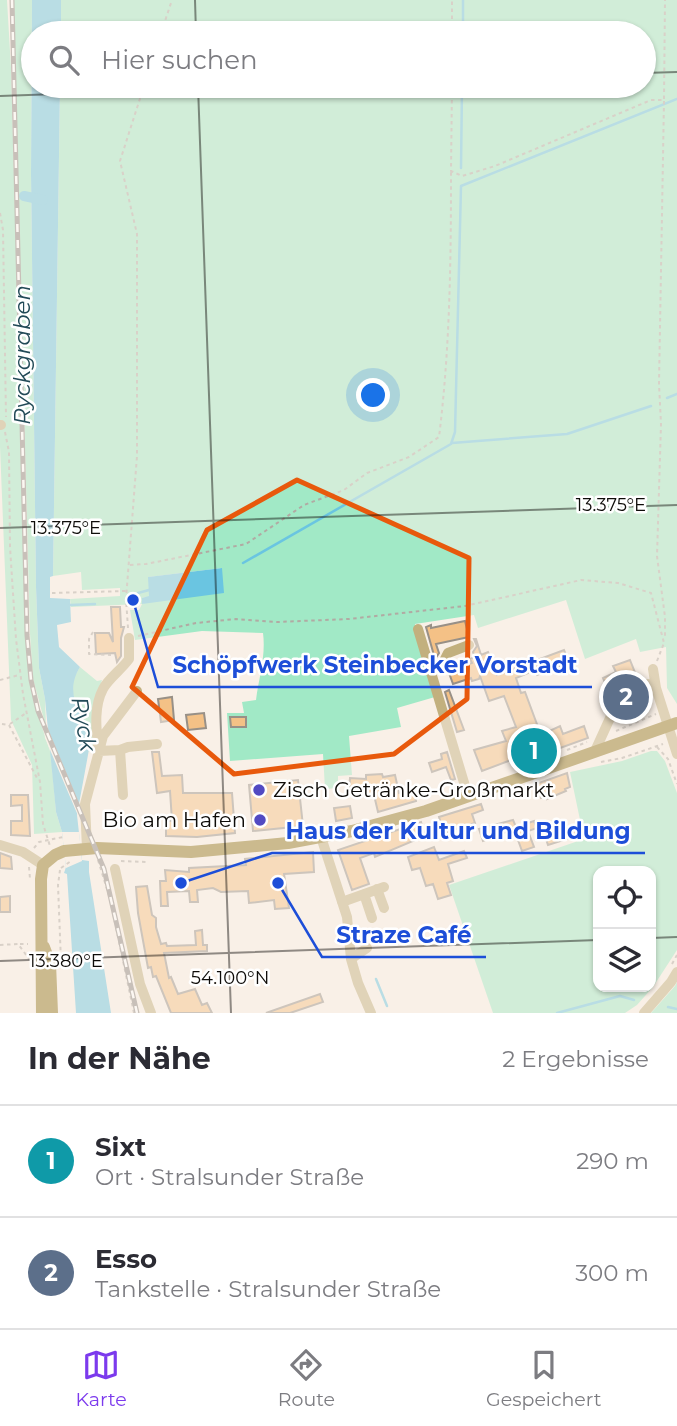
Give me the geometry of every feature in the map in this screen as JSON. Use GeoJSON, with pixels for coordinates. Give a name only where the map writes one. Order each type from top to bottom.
{"type":"FeatureCollection","features":[{"type":"Feature","properties":{"kind":"main road"},"geometry":{"type":"LineString","coordinates":[[42,1013],[43,865],[64,850],[191,852],[288,843],[321,837],[381,824],[672,725]]}},
{"type":"Feature","properties":{"kind":"main road"},"geometry":{"type":"LineString","coordinates":[[42,944],[50,962],[52,1013]]}},
{"type":"Feature","properties":{"kind":"street"},"geometry":{"type":"LineString","coordinates":[[418,629],[468,796]]}},
{"type":"Feature","properties":{"kind":"street"},"geometry":{"type":"LineString","coordinates":[[99,751],[96,729],[103,687],[130,659],[133,638]]}},
{"type":"Feature","properties":{"kind":"street"},"geometry":{"type":"LineString","coordinates":[[430,670],[442,665],[448,653],[469,645]]}},
{"type":"Feature","properties":{"kind":"street"},"geometry":{"type":"LineString","coordinates":[[653,669],[663,712],[672,725],[677,754]]}},
{"type":"Feature","properties":{"kind":"street"},"geometry":{"type":"LineString","coordinates":[[595,751],[620,696],[648,684],[656,688]]}},
{"type":"Feature","properties":{"kind":"street"},"geometry":{"type":"LineString","coordinates":[[84,849],[85,804],[103,736],[137,691]]}},
{"type":"Feature","properties":{"kind":"street"},"geometry":{"type":"LineString","coordinates":[[99,751],[157,744]]}},
{"type":"Feature","properties":{"kind":"street"},"geometry":{"type":"LineString","coordinates":[[120,750],[123,795]]}},
{"type":"Feature","properties":{"kind":"street"},"geometry":{"type":"LineString","coordinates":[[321,837],[350,933],[351,959],[371,1013]]}},
{"type":"Feature","properties":{"kind":"street"},"geometry":{"type":"LineString","coordinates":[[0,845],[16,848],[43,865]]}},
{"type":"Feature","properties":{"kind":"street"},"geometry":{"type":"LineString","coordinates":[[114,869],[140,984],[151,1013]]}},
{"type":"Feature","properties":{"kind":"street"},"geometry":{"type":"LineString","coordinates":[[342,902],[381,888],[384,908]]}},
{"type":"Feature","properties":{"kind":"street"},"geometry":{"type":"LineString","coordinates":[[364,894],[372,918]]}},
{"type":"Feature","properties":{"kind":"street"},"geometry":{"type":"LineString","coordinates":[[351,959],[368,948]]}},
{"type":"Feature","properties":{"kind":"street"},"geometry":{"type":"LineString","coordinates":[[644,1013],[677,972]]}},
{"type":"Feature","properties":{"kind":"path"},"geometry":{"type":"LineString","coordinates":[[165,21],[172,0]]}},
{"type":"Feature","properties":{"kind":"path"},"geometry":{"type":"LineString","coordinates":[[452,0],[452,21]]}},
{"type":"Feature","properties":{"kind":"path"},"geometry":{"type":"LineString","coordinates":[[653,669],[664,643],[665,617],[656,533],[661,424],[659,384],[665,0]]}},
{"type":"Feature","properties":{"kind":"path"},"geometry":{"type":"LineString","coordinates":[[140,98],[120,161],[137,234],[137,456],[127,591],[133,638],[197,623],[236,619],[277,622],[349,619],[465,606],[581,580],[618,583],[651,593],[664,643]]}},
{"type":"Feature","properties":{"kind":"path"},"geometry":{"type":"LineString","coordinates":[[129,565],[246,544],[304,505],[344,490],[367,473],[409,457],[439,437],[447,371],[448,292],[452,245],[452,98]]}},
{"type":"Feature","properties":{"kind":"path"},"geometry":{"type":"LineString","coordinates":[[451,180],[495,166],[651,100],[664,103]]}},
{"type":"Feature","properties":{"kind":"path"},"geometry":{"type":"LineString","coordinates":[[451,171],[463,176]]}},
{"type":"Feature","properties":{"kind":"path"},"geometry":{"type":"LineString","coordinates":[[0,213],[3,220],[5,301],[3,424],[9,452],[13,601],[20,674],[40,782],[46,839]]}},
{"type":"Feature","properties":{"kind":"path"},"geometry":{"type":"LineString","coordinates":[[0,297],[5,301]]}},
{"type":"Feature","properties":{"kind":"path"},"geometry":{"type":"LineString","coordinates":[[52,593],[127,591]]}},
{"type":"Feature","properties":{"kind":"path"},"geometry":{"type":"LineString","coordinates":[[93,632],[89,639],[89,654],[111,655]]}},
{"type":"Feature","properties":{"kind":"path"},"geometry":{"type":"LineString","coordinates":[[0,680],[20,674]]}},
{"type":"Feature","properties":{"kind":"path"},"geometry":{"type":"LineString","coordinates":[[561,752],[663,712]]}},
{"type":"Feature","properties":{"kind":"path"},"geometry":{"type":"LineString","coordinates":[[2,724],[9,725],[27,713]]}},
{"type":"Feature","properties":{"kind":"path"},"geometry":{"type":"LineString","coordinates":[[9,725],[40,782]]}},
{"type":"Feature","properties":{"kind":"path"},"geometry":{"type":"LineString","coordinates":[[656,746],[668,759],[677,784]]}},
{"type":"Feature","properties":{"kind":"path"},"geometry":{"type":"LineString","coordinates":[[39,842],[63,837]]}},
{"type":"Feature","properties":{"kind":"path"},"geometry":{"type":"LineString","coordinates":[[98,859],[110,899],[134,1013]]}},
{"type":"Feature","properties":{"kind":"path"},"geometry":{"type":"LineString","coordinates":[[60,939],[58,879],[65,864]]}},
{"type":"Feature","properties":{"kind":"path"},"geometry":{"type":"LineString","coordinates":[[19,944],[41,973]]}},
{"type":"Feature","properties":{"kind":"path"},"geometry":{"type":"LineString","coordinates":[[0,945],[28,944]]}},
{"type":"Feature","properties":{"kind":"highlighted area"},"geometry":{"type":"Polygon","coordinates":[[[297,480],[469,558],[467,699],[394,754],[234,774],[132,687],[207,530],[297,480]]]}},
{"type":"Feature","properties":{"kind":"green space"},"geometry":{"type":"Polygon","coordinates":[[[0,0],[7,0],[11,68],[27,639],[30,679],[36,709],[51,754],[56,812],[62,832],[34,834],[32,765],[11,720],[0,447],[0,0]]]}},
{"type":"Feature","properties":{"kind":"green space"},"geometry":{"type":"Polygon","coordinates":[[[13,0],[32,0],[32,21],[21,21],[21,98],[31,98],[36,587],[39,668],[45,699],[46,727],[33,679],[13,0]]]}},
{"type":"Feature","properties":{"kind":"green space"},"geometry":{"type":"Polygon","coordinates":[[[61,0],[677,0],[677,704],[667,688],[666,647],[640,652],[636,639],[585,659],[566,600],[478,628],[474,615],[415,624],[435,697],[397,708],[401,727],[349,736],[352,775],[338,776],[338,788],[325,789],[323,754],[230,761],[227,713],[244,713],[242,702],[256,700],[263,658],[263,633],[202,631],[135,640],[130,610],[139,610],[142,604],[71,607],[70,599],[120,596],[120,588],[82,590],[81,572],[53,576],[60,98],[656,98],[656,21],[61,21],[61,0]],[[222,568],[149,577],[149,597],[142,598],[142,604],[222,568]]]}},
{"type":"Feature","properties":{"kind":"green space"},"geometry":{"type":"Polygon","coordinates":[[[80,667],[97,681],[102,680],[97,698],[97,749],[89,752],[89,736],[72,692],[72,680],[80,667]]]}},
{"type":"Feature","properties":{"kind":"green space"},"geometry":{"type":"Polygon","coordinates":[[[651,751],[657,751],[665,761],[677,793],[677,950],[656,982],[656,866],[593,866],[593,992],[649,992],[625,1013],[493,1013],[449,885],[584,839],[570,772],[622,761],[651,751]]]}},
{"type":"Feature","properties":{"kind":"green space"},"geometry":{"type":"Polygon","coordinates":[[[677,982],[677,1013],[651,1013],[675,986],[677,982]]]}},
{"type":"Feature","properties":{"kind":"water"},"geometry":{"type":"Polygon","coordinates":[[[32,0],[61,0],[61,21],[32,21],[32,0]]]}},
{"type":"Feature","properties":{"kind":"water"},"geometry":{"type":"Polygon","coordinates":[[[31,98],[60,98],[53,576],[50,577],[50,598],[70,599],[71,622],[57,625],[59,647],[80,667],[75,676],[73,693],[90,744],[77,815],[82,860],[89,861],[111,1013],[76,1013],[67,874],[64,873],[66,867],[62,832],[56,812],[45,699],[39,668],[31,98]]]}},
{"type":"Feature","properties":{"kind":"water"},"geometry":{"type":"Polygon","coordinates":[[[222,568],[224,593],[142,604],[142,598],[149,596],[148,577],[222,568]]]}},
{"type":"Feature","properties":{"kind":"pier"},"geometry":{"type":"Polygon","coordinates":[[[47,727],[80,806],[79,818],[45,738],[44,729],[47,727]]]}},
{"type":"Feature","properties":{"kind":"pier"},"geometry":{"type":"Polygon","coordinates":[[[62,832],[79,832],[82,861],[66,868],[62,832]]]}},
{"type":"Feature","properties":{"kind":"building"},"geometry":{"type":"Polygon","coordinates":[[[111,607],[120,607],[121,627],[124,627],[121,656],[117,662],[115,653],[96,654],[95,633],[109,633],[113,642],[111,607]]]}},
{"type":"Feature","properties":{"kind":"building"},"geometry":{"type":"Polygon","coordinates":[[[465,621],[469,637],[436,644],[439,653],[435,659],[426,627],[465,621]]]}},
{"type":"Feature","properties":{"kind":"building"},"geometry":{"type":"Polygon","coordinates":[[[474,639],[481,655],[488,652],[497,675],[564,650],[569,662],[537,675],[535,670],[516,678],[521,693],[525,692],[541,735],[560,726],[563,734],[584,726],[588,738],[529,758],[527,754],[482,771],[474,750],[506,741],[502,731],[516,727],[504,696],[489,701],[480,676],[479,679],[472,681],[471,678],[453,684],[448,670],[451,664],[455,663],[457,668],[472,663],[470,659],[475,657],[473,652],[477,646],[474,639]]]}},
{"type":"Feature","properties":{"kind":"building"},"geometry":{"type":"Polygon","coordinates":[[[630,660],[638,680],[617,689],[611,697],[603,678],[616,672],[613,666],[630,660]]]}},
{"type":"Feature","properties":{"kind":"building"},"geometry":{"type":"Polygon","coordinates":[[[449,690],[464,730],[457,732],[445,692],[449,690]]]}},
{"type":"Feature","properties":{"kind":"building"},"geometry":{"type":"Polygon","coordinates":[[[172,697],[174,720],[161,722],[158,699],[172,697]]]}},
{"type":"Feature","properties":{"kind":"building"},"geometry":{"type":"Polygon","coordinates":[[[204,713],[206,728],[188,730],[186,715],[204,713]]]}},
{"type":"Feature","properties":{"kind":"building"},"geometry":{"type":"Polygon","coordinates":[[[230,717],[246,717],[246,727],[231,727],[230,717]]]}},
{"type":"Feature","properties":{"kind":"building"},"geometry":{"type":"Polygon","coordinates":[[[152,752],[159,752],[162,776],[182,775],[183,793],[232,793],[235,833],[197,837],[166,836],[166,821],[172,821],[170,791],[157,793],[152,752]]]}},
{"type":"Feature","properties":{"kind":"building"},"geometry":{"type":"Polygon","coordinates":[[[447,752],[455,779],[451,780],[446,767],[432,772],[429,763],[442,759],[441,754],[447,752]]]}},
{"type":"Feature","properties":{"kind":"building"},"geometry":{"type":"Polygon","coordinates":[[[567,773],[570,787],[565,789],[566,791],[547,799],[547,796],[541,798],[536,784],[567,773]]]}},
{"type":"Feature","properties":{"kind":"building"},"geometry":{"type":"Polygon","coordinates":[[[382,774],[383,777],[395,775],[399,793],[414,789],[416,801],[378,812],[374,795],[349,791],[350,778],[366,779],[366,775],[382,774]]]}},
{"type":"Feature","properties":{"kind":"building"},"geometry":{"type":"Polygon","coordinates":[[[298,780],[303,826],[253,831],[249,785],[298,780]]]}},
{"type":"Feature","properties":{"kind":"building"},"geometry":{"type":"Polygon","coordinates":[[[11,795],[28,795],[30,836],[11,835],[11,821],[22,821],[22,805],[11,806],[11,795]]]}},
{"type":"Feature","properties":{"kind":"building"},"geometry":{"type":"Polygon","coordinates":[[[481,804],[483,810],[472,814],[475,823],[444,833],[439,817],[481,804]]]}},
{"type":"Feature","properties":{"kind":"building"},"geometry":{"type":"Polygon","coordinates":[[[350,806],[352,818],[336,821],[334,808],[350,806]]]}},
{"type":"Feature","properties":{"kind":"building"},"geometry":{"type":"Polygon","coordinates":[[[513,820],[516,827],[534,821],[537,828],[528,831],[534,847],[522,851],[514,829],[483,841],[479,829],[513,820]]]}},
{"type":"Feature","properties":{"kind":"building"},"geometry":{"type":"Polygon","coordinates":[[[421,822],[425,836],[375,857],[374,853],[360,858],[369,884],[352,890],[338,850],[421,822]]]}},
{"type":"Feature","properties":{"kind":"building"},"geometry":{"type":"Polygon","coordinates":[[[576,827],[579,835],[548,845],[546,839],[576,827]]]}},
{"type":"Feature","properties":{"kind":"building"},"geometry":{"type":"Polygon","coordinates":[[[434,847],[439,860],[464,851],[467,858],[448,864],[453,881],[447,883],[451,895],[438,899],[433,884],[426,886],[420,868],[412,870],[408,857],[434,847]]]}},
{"type":"Feature","properties":{"kind":"building"},"geometry":{"type":"Polygon","coordinates":[[[313,852],[314,872],[284,874],[289,908],[275,909],[274,900],[249,903],[248,891],[221,892],[213,888],[197,890],[198,902],[190,902],[189,891],[167,892],[168,906],[161,906],[160,881],[166,881],[165,870],[189,872],[189,868],[246,865],[245,859],[313,852]]]}},
{"type":"Feature","properties":{"kind":"building"},"geometry":{"type":"Polygon","coordinates":[[[0,853],[11,857],[12,869],[0,868],[0,853]]]}},
{"type":"Feature","properties":{"kind":"building"},"geometry":{"type":"Polygon","coordinates":[[[147,886],[161,944],[196,945],[195,931],[202,930],[203,945],[207,945],[207,951],[164,953],[169,978],[171,977],[178,994],[195,989],[202,1005],[207,1003],[212,1013],[171,1013],[156,976],[153,977],[151,967],[148,968],[136,887],[147,886]]]}},
{"type":"Feature","properties":{"kind":"building"},"geometry":{"type":"Polygon","coordinates":[[[10,896],[10,912],[0,912],[0,897],[10,896]]]}},
{"type":"Feature","properties":{"kind":"building"},"geometry":{"type":"Polygon","coordinates":[[[320,994],[323,1002],[290,1013],[266,1013],[320,994]]]}},
{"type":"Feature","properties":{"kind":"waterway"},"geometry":{"type":"LineString","coordinates":[[463,0],[463,21]]}},
{"type":"Feature","properties":{"kind":"waterway"},"geometry":{"type":"LineString","coordinates":[[461,168],[462,98]]}},
{"type":"Feature","properties":{"kind":"waterway"},"geometry":{"type":"LineString","coordinates":[[243,563],[451,444],[455,432],[461,186],[677,99]]}},
{"type":"Feature","properties":{"kind":"waterway"},"geometry":{"type":"LineString","coordinates":[[24,196],[43,200]]}},
{"type":"Feature","properties":{"kind":"waterway"},"geometry":{"type":"LineString","coordinates":[[667,398],[677,394]]}},
{"type":"Feature","properties":{"kind":"waterway"},"geometry":{"type":"LineString","coordinates":[[452,443],[567,434],[651,406]]}},
{"type":"Feature","properties":{"kind":"waterway"},"geometry":{"type":"LineString","coordinates":[[138,593],[149,590]]}},
{"type":"Feature","properties":{"kind":"waterway"},"geometry":{"type":"LineString","coordinates":[[70,605],[95,604]]}},
{"type":"Feature","properties":{"kind":"waterway"},"geometry":{"type":"LineString","coordinates":[[376,979],[387,1006]]}},
{"type":"Feature","properties":{"kind":"waterway"},"geometry":{"type":"LineString","coordinates":[[557,1013],[620,996],[634,1000]]}},
{"type":"Feature","properties":{"kind":"waterway"},"geometry":{"type":"LineString","coordinates":[[668,1007],[677,1009]]}},
{"type":"Feature","properties":{"kind":"railway"},"geometry":{"type":"LineString","coordinates":[[12,0],[27,635],[31,680],[38,711],[104,869],[137,1013]]}},
{"type":"Feature","properties":{"kind":"place","name":"Schöpfwerk Steinbecker Vorstadt"},"geometry":{"type":"Point","coordinates":[133,600]}},
{"type":"Feature","properties":{"kind":"place","name":"Esso"},"geometry":{"type":"Point","coordinates":[626,697]}},
{"type":"Feature","properties":{"kind":"place","name":"Sixt"},"geometry":{"type":"Point","coordinates":[534,751]}},
{"type":"Feature","properties":{"kind":"place","name":"Zisch Getränke-Großmarkt"},"geometry":{"type":"Point","coordinates":[259,790]}},
{"type":"Feature","properties":{"kind":"place","name":"Bio am Hafen"},"geometry":{"type":"Point","coordinates":[260,820]}},
{"type":"Feature","properties":{"kind":"place","name":"Haus der Kultur und Bildung"},"geometry":{"type":"Point","coordinates":[181,883]}},
{"type":"Feature","properties":{"kind":"place","name":"Straze Café"},"geometry":{"type":"Point","coordinates":[278,883]}},
{"type":"Feature","properties":{"kind":"water label","name":"Ryckgraben"},"geometry":{"type":"Point","coordinates":[22,355]}},
{"type":"Feature","properties":{"kind":"water label","name":"Ryck"},"geometry":{"type":"Point","coordinates":[84,724]}}]}
